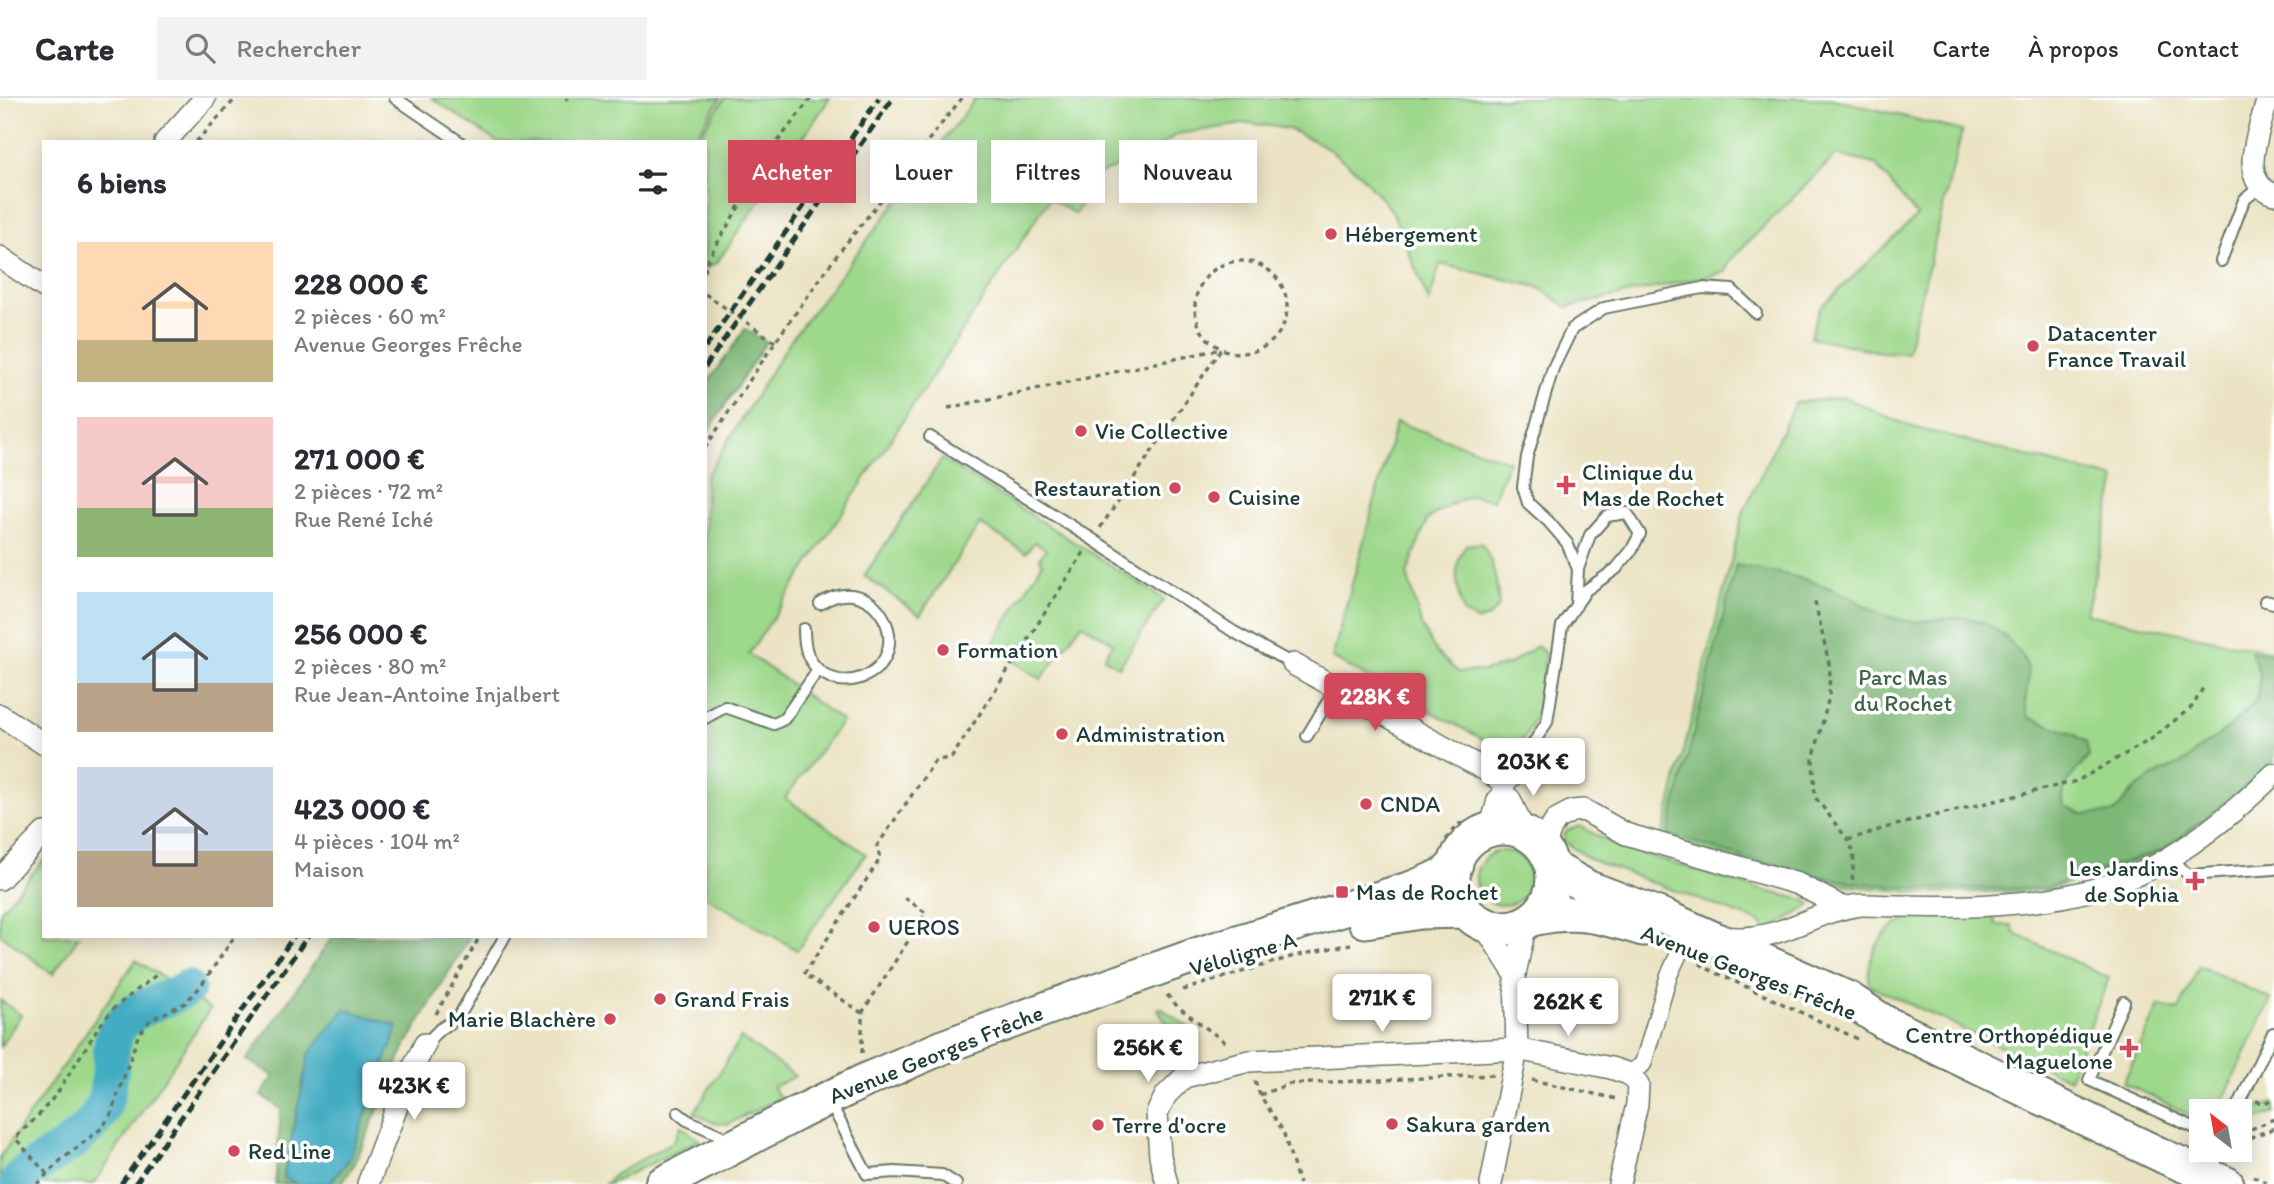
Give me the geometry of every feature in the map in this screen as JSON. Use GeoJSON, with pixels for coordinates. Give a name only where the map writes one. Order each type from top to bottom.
{"type":"FeatureCollection","features":[{"type":"Feature","properties":{"kind":"main road"},"geometry":{"type":"LineString","coordinates":[[1511,828],[1541,849],[1553,881],[1543,908],[1529,921],[1512,927],[1497,928],[1474,917],[1458,900],[1453,876],[1455,864],[1468,842],[1490,830],[1511,828]]}},
{"type":"Feature","properties":{"kind":"main road","name":"Avenue Georges Frêche"},"geometry":{"type":"LineString","coordinates":[[1541,849],[1589,888],[1689,942],[1840,1011],[1884,1022],[2165,1157],[2219,1170]]}},
{"type":"Feature","properties":{"kind":"main road","name":"Avenue Georges Frêche"},"geometry":{"type":"LineString","coordinates":[[662,1184],[866,1080],[935,1050],[1199,954],[1415,887],[1443,875],[1455,864]]}},
{"type":"Feature","properties":{"kind":"main road","name":"Avenue Georges Frêche"},"geometry":{"type":"LineString","coordinates":[[689,1184],[834,1110],[948,1059],[1287,940],[1319,931],[1409,914],[1447,910],[1474,917]]}},
{"type":"Feature","properties":{"kind":"main road","name":"Avenue Georges Frêche"},"geometry":{"type":"LineString","coordinates":[[1529,921],[1567,913],[1599,916],[1689,942]]}},
{"type":"Feature","properties":{"kind":"street"},"geometry":{"type":"LineString","coordinates":[[167,140],[205,98]]}},
{"type":"Feature","properties":{"kind":"street"},"geometry":{"type":"LineString","coordinates":[[2267,190],[2253,178],[2252,166],[2268,98]]}},
{"type":"Feature","properties":{"kind":"street"},"geometry":{"type":"LineString","coordinates":[[0,257],[42,281]]}},
{"type":"Feature","properties":{"kind":"street"},"geometry":{"type":"LineString","coordinates":[[1293,664],[1489,772],[1504,789],[1541,849]]}},
{"type":"Feature","properties":{"kind":"street"},"geometry":{"type":"LineString","coordinates":[[0,715],[42,743]]}},
{"type":"Feature","properties":{"kind":"street"},"geometry":{"type":"LineString","coordinates":[[1490,830],[1498,800],[1522,761]]}},
{"type":"Feature","properties":{"kind":"street"},"geometry":{"type":"LineString","coordinates":[[1620,1071],[1643,1064],[1661,999],[1689,942],[1769,936],[1842,907],[1994,906],[2024,903],[2093,889],[2137,874],[2169,858],[2216,824],[2274,774]]}},
{"type":"Feature","properties":{"kind":"street"},"geometry":{"type":"LineString","coordinates":[[1541,849],[1557,819],[1572,811],[1584,810],[1626,834],[1798,884],[1842,907]]}},
{"type":"Feature","properties":{"kind":"street"},"geometry":{"type":"LineString","coordinates":[[0,879],[42,835]]}},
{"type":"Feature","properties":{"kind":"street"},"geometry":{"type":"LineString","coordinates":[[1474,917],[1515,974]]}},
{"type":"Feature","properties":{"kind":"street"},"geometry":{"type":"LineString","coordinates":[[1491,1184],[1517,1049],[1515,974],[1529,921]]}},
{"type":"Feature","properties":{"kind":"street"},"geometry":{"type":"LineString","coordinates":[[368,1184],[407,1080],[425,1044]]}},
{"type":"Feature","properties":{"kind":"street"},"geometry":{"type":"LineString","coordinates":[[1167,1184],[1160,1156],[1157,1113],[1166,1095],[1184,1077],[1248,1061],[1517,1049],[1620,1071],[1638,1085],[1637,1104],[1619,1184]]}},
{"type":"Feature","properties":{"kind":"lane"},"geometry":{"type":"LineString","coordinates":[[395,98],[457,140]]}},
{"type":"Feature","properties":{"kind":"lane"},"geometry":{"type":"LineString","coordinates":[[2221,261],[2244,200],[2267,190]]}},
{"type":"Feature","properties":{"kind":"lane"},"geometry":{"type":"LineString","coordinates":[[1578,569],[1567,543],[1528,503],[1523,486],[1527,457],[1553,368],[1572,329],[1604,308],[1702,288],[1732,289],[1756,313]]}},
{"type":"Feature","properties":{"kind":"lane"},"geometry":{"type":"LineString","coordinates":[[930,437],[1234,632],[1293,664]]}},
{"type":"Feature","properties":{"kind":"lane"},"geometry":{"type":"LineString","coordinates":[[1522,761],[1547,722],[1562,626],[1576,606],[1586,590],[1616,569],[1631,551],[1640,534],[1627,513],[1607,516],[1590,535],[1578,569],[1576,606]]}},
{"type":"Feature","properties":{"kind":"lane"},"geometry":{"type":"LineString","coordinates":[[804,629],[804,645],[809,659],[818,670],[830,677],[856,679],[879,666],[890,641],[883,615],[874,604],[861,597],[846,594],[831,597],[820,604]]}},
{"type":"Feature","properties":{"kind":"lane"},"geometry":{"type":"LineString","coordinates":[[707,717],[724,707],[774,724],[784,719],[818,670]]}},
{"type":"Feature","properties":{"kind":"lane"},"geometry":{"type":"LineString","coordinates":[[1307,736],[1336,688]]}},
{"type":"Feature","properties":{"kind":"lane"},"geometry":{"type":"LineString","coordinates":[[2169,858],[2189,875],[2274,869]]}},
{"type":"Feature","properties":{"kind":"lane"},"geometry":{"type":"LineString","coordinates":[[425,1044],[440,1029],[458,1018],[504,938]]}},
{"type":"Feature","properties":{"kind":"lane"},"geometry":{"type":"LineString","coordinates":[[2124,1002],[2089,1080],[2189,1125]]}},
{"type":"Feature","properties":{"kind":"lane"},"geometry":{"type":"LineString","coordinates":[[2242,1099],[2273,1033]]}},
{"type":"Feature","properties":{"kind":"lane"},"geometry":{"type":"LineString","coordinates":[[834,1110],[867,1174],[895,1172],[942,1175],[956,1184]]}},
{"type":"Feature","properties":{"kind":"lane"},"geometry":{"type":"LineString","coordinates":[[678,1113],[738,1144]]}},
{"type":"Feature","properties":{"kind":"path"},"geometry":{"type":"LineString","coordinates":[[198,140],[236,98]]}},
{"type":"Feature","properties":{"kind":"path"},"geometry":{"type":"LineString","coordinates":[[707,261],[775,145],[811,98]]}},
{"type":"Feature","properties":{"kind":"path"},"geometry":{"type":"LineString","coordinates":[[707,445],[837,255],[962,98]]}},
{"type":"Feature","properties":{"kind":"path"},"geometry":{"type":"LineString","coordinates":[[948,408],[1221,349],[1236,353],[1252,352],[1267,346],[1279,335],[1286,321],[1288,305],[1285,289],[1277,276],[1264,266],[1249,260],[1227,263],[1208,274],[1200,286],[1195,300],[1198,321],[1209,340],[1221,349]]}},
{"type":"Feature","properties":{"kind":"path"},"geometry":{"type":"LineString","coordinates":[[707,295],[775,342]]}},
{"type":"Feature","properties":{"kind":"path"},"geometry":{"type":"LineString","coordinates":[[862,1013],[804,974],[880,859],[877,846],[934,761],[952,757],[1092,539],[1221,349]]}},
{"type":"Feature","properties":{"kind":"path"},"geometry":{"type":"LineString","coordinates":[[1815,602],[1830,668],[1829,697],[1813,760],[1815,797],[1854,853],[1853,886],[1842,907]]}},
{"type":"Feature","properties":{"kind":"path"},"geometry":{"type":"LineString","coordinates":[[1848,841],[1928,817],[2077,781],[2150,740],[2193,706],[2204,686]]}},
{"type":"Feature","properties":{"kind":"path"},"geometry":{"type":"LineString","coordinates":[[862,1056],[862,1013],[926,913],[905,897]]}},
{"type":"Feature","properties":{"kind":"path"},"geometry":{"type":"LineString","coordinates":[[37,1184],[60,1161],[102,1128],[111,1114],[138,1036],[150,1020],[185,1003],[200,987],[234,938]]}},
{"type":"Feature","properties":{"kind":"path"},"geometry":{"type":"LineString","coordinates":[[433,1018],[479,938]]}},
{"type":"Feature","properties":{"kind":"path"},"geometry":{"type":"LineString","coordinates":[[1689,942],[1692,956],[1704,967],[1771,998]]}},
{"type":"Feature","properties":{"kind":"path","name":"Véloligne A"},"geometry":{"type":"LineString","coordinates":[[1248,1061],[1178,1007],[1167,995],[1294,956],[1355,943]]}},
{"type":"Feature","properties":{"kind":"path"},"geometry":{"type":"LineString","coordinates":[[47,1174],[15,1138],[58,1092],[98,1028],[114,1008],[160,972]]}},
{"type":"Feature","properties":{"kind":"path"},"geometry":{"type":"LineString","coordinates":[[1248,1061],[1260,1095],[1283,1131],[1299,1184]]}},
{"type":"Feature","properties":{"kind":"path"},"geometry":{"type":"LineString","coordinates":[[1260,1095],[1289,1084],[1511,1075],[1637,1104]]}},
{"type":"Feature","properties":{"kind":"path"},"geometry":{"type":"LineString","coordinates":[[2252,1128],[2274,1120]]}},
{"type":"Feature","properties":{"kind":"path"},"geometry":{"type":"LineString","coordinates":[[2252,1138],[2274,1128]]}},
{"type":"Feature","properties":{"kind":"green space"},"geometry":{"type":"Polygon","coordinates":[[[432,98],[721,98],[693,140],[494,140],[432,98]]]}},
{"type":"Feature","properties":{"kind":"green space"},"geometry":{"type":"Polygon","coordinates":[[[725,98],[830,98],[801,140],[728,140],[728,203],[758,203],[718,261],[707,269],[707,140],[696,140],[725,98]]]}},
{"type":"Feature","properties":{"kind":"green space"},"geometry":{"type":"Polygon","coordinates":[[[976,98],[1830,98],[1962,131],[1907,353],[1880,352],[1810,337],[1820,308],[1917,216],[1875,164],[1836,155],[1729,261],[1726,272],[1567,307],[1538,287],[1440,264],[1429,302],[1392,211],[1359,173],[1325,146],[1289,129],[1249,123],[1178,134],[1168,140],[1119,140],[1119,166],[1105,172],[1105,140],[991,140],[991,203],[1047,203],[749,654],[842,721],[785,798],[866,854],[797,950],[707,897],[707,475],[790,341],[896,203],[977,203],[977,140],[944,140],[976,98]]]}},
{"type":"Feature","properties":{"kind":"green space"},"geometry":{"type":"Polygon","coordinates":[[[1058,203],[1082,203],[1075,214],[1058,203]]]}},
{"type":"Feature","properties":{"kind":"green space"},"geometry":{"type":"Polygon","coordinates":[[[745,329],[766,342],[707,433],[707,384],[745,329]]]}},
{"type":"Feature","properties":{"kind":"green space","name":"Parc Mas du Rochet"},"geometry":{"type":"Polygon","coordinates":[[[1844,397],[1909,426],[2116,479],[2086,614],[2274,652],[2274,765],[2270,770],[2161,854],[2044,891],[1921,893],[1853,886],[1721,856],[1662,838],[1743,513],[1795,403],[1844,397]]]}},
{"type":"Feature","properties":{"kind":"green space"},"geometry":{"type":"Polygon","coordinates":[[[1396,422],[1509,461],[1493,500],[1470,496],[1427,520],[1407,574],[1422,627],[1437,653],[1458,672],[1482,671],[1508,665],[1537,646],[1545,653],[1541,704],[1527,734],[1510,754],[1332,658],[1396,422]]]}},
{"type":"Feature","properties":{"kind":"green space"},"geometry":{"type":"Polygon","coordinates":[[[942,459],[1164,599],[1119,667],[1104,658],[1113,643],[1082,624],[1041,679],[991,647],[1042,564],[1040,557],[1046,549],[1035,542],[1026,553],[980,524],[920,615],[864,576],[942,459]]]}},
{"type":"Feature","properties":{"kind":"green space"},"geometry":{"type":"Polygon","coordinates":[[[1481,543],[1492,565],[1499,606],[1489,617],[1476,621],[1463,612],[1457,586],[1457,569],[1466,545],[1481,543]]]}},
{"type":"Feature","properties":{"kind":"green space"},"geometry":{"type":"Polygon","coordinates":[[[1736,565],[1819,584],[1897,619],[1917,621],[1967,618],[1997,630],[2013,645],[2026,665],[2026,709],[2029,717],[2073,734],[2086,742],[2089,756],[2066,785],[2063,798],[2064,806],[2083,814],[2114,813],[2134,790],[2157,774],[2185,762],[2198,749],[2229,728],[2256,701],[2260,675],[2251,651],[2274,655],[2274,760],[2220,807],[2161,851],[2044,888],[1923,889],[1860,883],[1824,877],[1724,852],[1668,834],[1736,565]]]}},
{"type":"Feature","properties":{"kind":"green space"},"geometry":{"type":"Polygon","coordinates":[[[1580,826],[1614,845],[1757,889],[1805,900],[1811,905],[1766,932],[1760,922],[1589,859],[1564,841],[1568,830],[1580,826]]]}},
{"type":"Feature","properties":{"kind":"green space"},"geometry":{"type":"Polygon","coordinates":[[[1503,851],[1522,859],[1530,878],[1522,897],[1503,905],[1484,897],[1476,878],[1484,859],[1503,851]]]}},
{"type":"Feature","properties":{"kind":"green space"},"geometry":{"type":"Polygon","coordinates":[[[42,862],[42,938],[78,938],[53,974],[0,934],[0,911],[42,862]]]}},
{"type":"Feature","properties":{"kind":"green space"},"geometry":{"type":"Polygon","coordinates":[[[1919,916],[1994,916],[1996,925],[2012,925],[2014,933],[2109,978],[2069,1079],[1869,985],[1871,961],[1880,940],[1896,925],[1919,916]]]}},
{"type":"Feature","properties":{"kind":"green space"},"geometry":{"type":"Polygon","coordinates":[[[332,938],[469,938],[403,1050],[355,1163],[341,1184],[275,1184],[281,1109],[261,1095],[274,1076],[247,1060],[332,938]]]}},
{"type":"Feature","properties":{"kind":"green space"},"geometry":{"type":"Polygon","coordinates":[[[136,960],[210,1009],[94,1184],[0,1184],[0,1157],[136,960]]]}},
{"type":"Feature","properties":{"kind":"green space"},"geometry":{"type":"Polygon","coordinates":[[[2199,966],[2271,999],[2224,1099],[2189,1099],[2189,1114],[2123,1083],[2159,1006],[2179,1010],[2199,966]]]}},
{"type":"Feature","properties":{"kind":"green space"},"geometry":{"type":"Polygon","coordinates":[[[0,1000],[21,1015],[0,1047],[0,1000]]]}},
{"type":"Feature","properties":{"kind":"green space"},"geometry":{"type":"Polygon","coordinates":[[[1161,1008],[1187,1026],[1189,1036],[1181,1041],[1157,1009],[1161,1008]]]}},
{"type":"Feature","properties":{"kind":"green space"},"geometry":{"type":"Polygon","coordinates":[[[741,1038],[795,1076],[773,1087],[780,1098],[728,1124],[712,1122],[694,1113],[741,1038]]]}},
{"type":"Feature","properties":{"kind":"green space"},"geometry":{"type":"Polygon","coordinates":[[[2274,1103],[2274,1113],[2252,1122],[2252,1104],[2263,1107],[2274,1103]]]}},
{"type":"Feature","properties":{"kind":"green space"},"geometry":{"type":"Polygon","coordinates":[[[681,1126],[699,1140],[605,1184],[614,1175],[674,1141],[681,1126]]]}},
{"type":"Feature","properties":{"kind":"water"},"geometry":{"type":"Polygon","coordinates":[[[345,1009],[398,1026],[349,1160],[329,1184],[297,1184],[283,1178],[309,1054],[345,1009]]]}},
{"type":"Feature","properties":{"kind":"waterway"},"geometry":{"type":"LineString","coordinates":[[17,1184],[23,1175],[83,1133],[98,1116],[107,1091],[113,1039],[118,1028],[141,1009],[187,988]]}},
{"type":"Feature","properties":{"kind":"railway"},"geometry":{"type":"LineString","coordinates":[[707,345],[879,98]]}},
{"type":"Feature","properties":{"kind":"railway"},"geometry":{"type":"LineString","coordinates":[[707,364],[893,98]]}},
{"type":"Feature","properties":{"kind":"railway"},"geometry":{"type":"LineString","coordinates":[[121,1184],[293,938]]}},
{"type":"Feature","properties":{"kind":"railway"},"geometry":{"type":"LineString","coordinates":[[135,1184],[307,938]]}},
{"type":"Feature","properties":{"kind":"place","name":"Hébergement"},"geometry":{"type":"Point","coordinates":[1331,234]}},
{"type":"Feature","properties":{"kind":"place","name":"Datacenter France Travail"},"geometry":{"type":"Point","coordinates":[2033,346]}},
{"type":"Feature","properties":{"kind":"place","name":"Vie Collective"},"geometry":{"type":"Point","coordinates":[1081,431]}},
{"type":"Feature","properties":{"kind":"place","name":"Clinique du Mas de Rochet"},"geometry":{"type":"Point","coordinates":[1566,485]}},
{"type":"Feature","properties":{"kind":"place","name":"Restauration"},"geometry":{"type":"Point","coordinates":[1175,488]}},
{"type":"Feature","properties":{"kind":"place","name":"Cuisine"},"geometry":{"type":"Point","coordinates":[1214,497]}},
{"type":"Feature","properties":{"kind":"place","name":"Formation"},"geometry":{"type":"Point","coordinates":[943,650]}},
{"type":"Feature","properties":{"kind":"place","name":"Administration"},"geometry":{"type":"Point","coordinates":[1062,734]}},
{"type":"Feature","properties":{"kind":"place","name":"CNDA"},"geometry":{"type":"Point","coordinates":[1366,804]}},
{"type":"Feature","properties":{"kind":"place","name":"Les Jardins de Sophia"},"geometry":{"type":"Point","coordinates":[2195,881]}},
{"type":"Feature","properties":{"kind":"place","name":"Mas de Rochet"},"geometry":{"type":"Point","coordinates":[1342,892]}},
{"type":"Feature","properties":{"kind":"place","name":"UEROS"},"geometry":{"type":"Point","coordinates":[874,927]}},
{"type":"Feature","properties":{"kind":"place","name":"Grand Frais"},"geometry":{"type":"Point","coordinates":[660,999]}},
{"type":"Feature","properties":{"kind":"place","name":"Marie Blachère"},"geometry":{"type":"Point","coordinates":[610,1019]}},
{"type":"Feature","properties":{"kind":"place","name":"Centre Orthopédique Maguelone"},"geometry":{"type":"Point","coordinates":[2129,1048]}},
{"type":"Feature","properties":{"kind":"place","name":"Sakura garden"},"geometry":{"type":"Point","coordinates":[1392,1124]}},
{"type":"Feature","properties":{"kind":"place","name":"Terre d'ocre"},"geometry":{"type":"Point","coordinates":[1098,1125]}},
{"type":"Feature","properties":{"kind":"place","name":"Red Line"},"geometry":{"type":"Point","coordinates":[234,1151]}}]}
